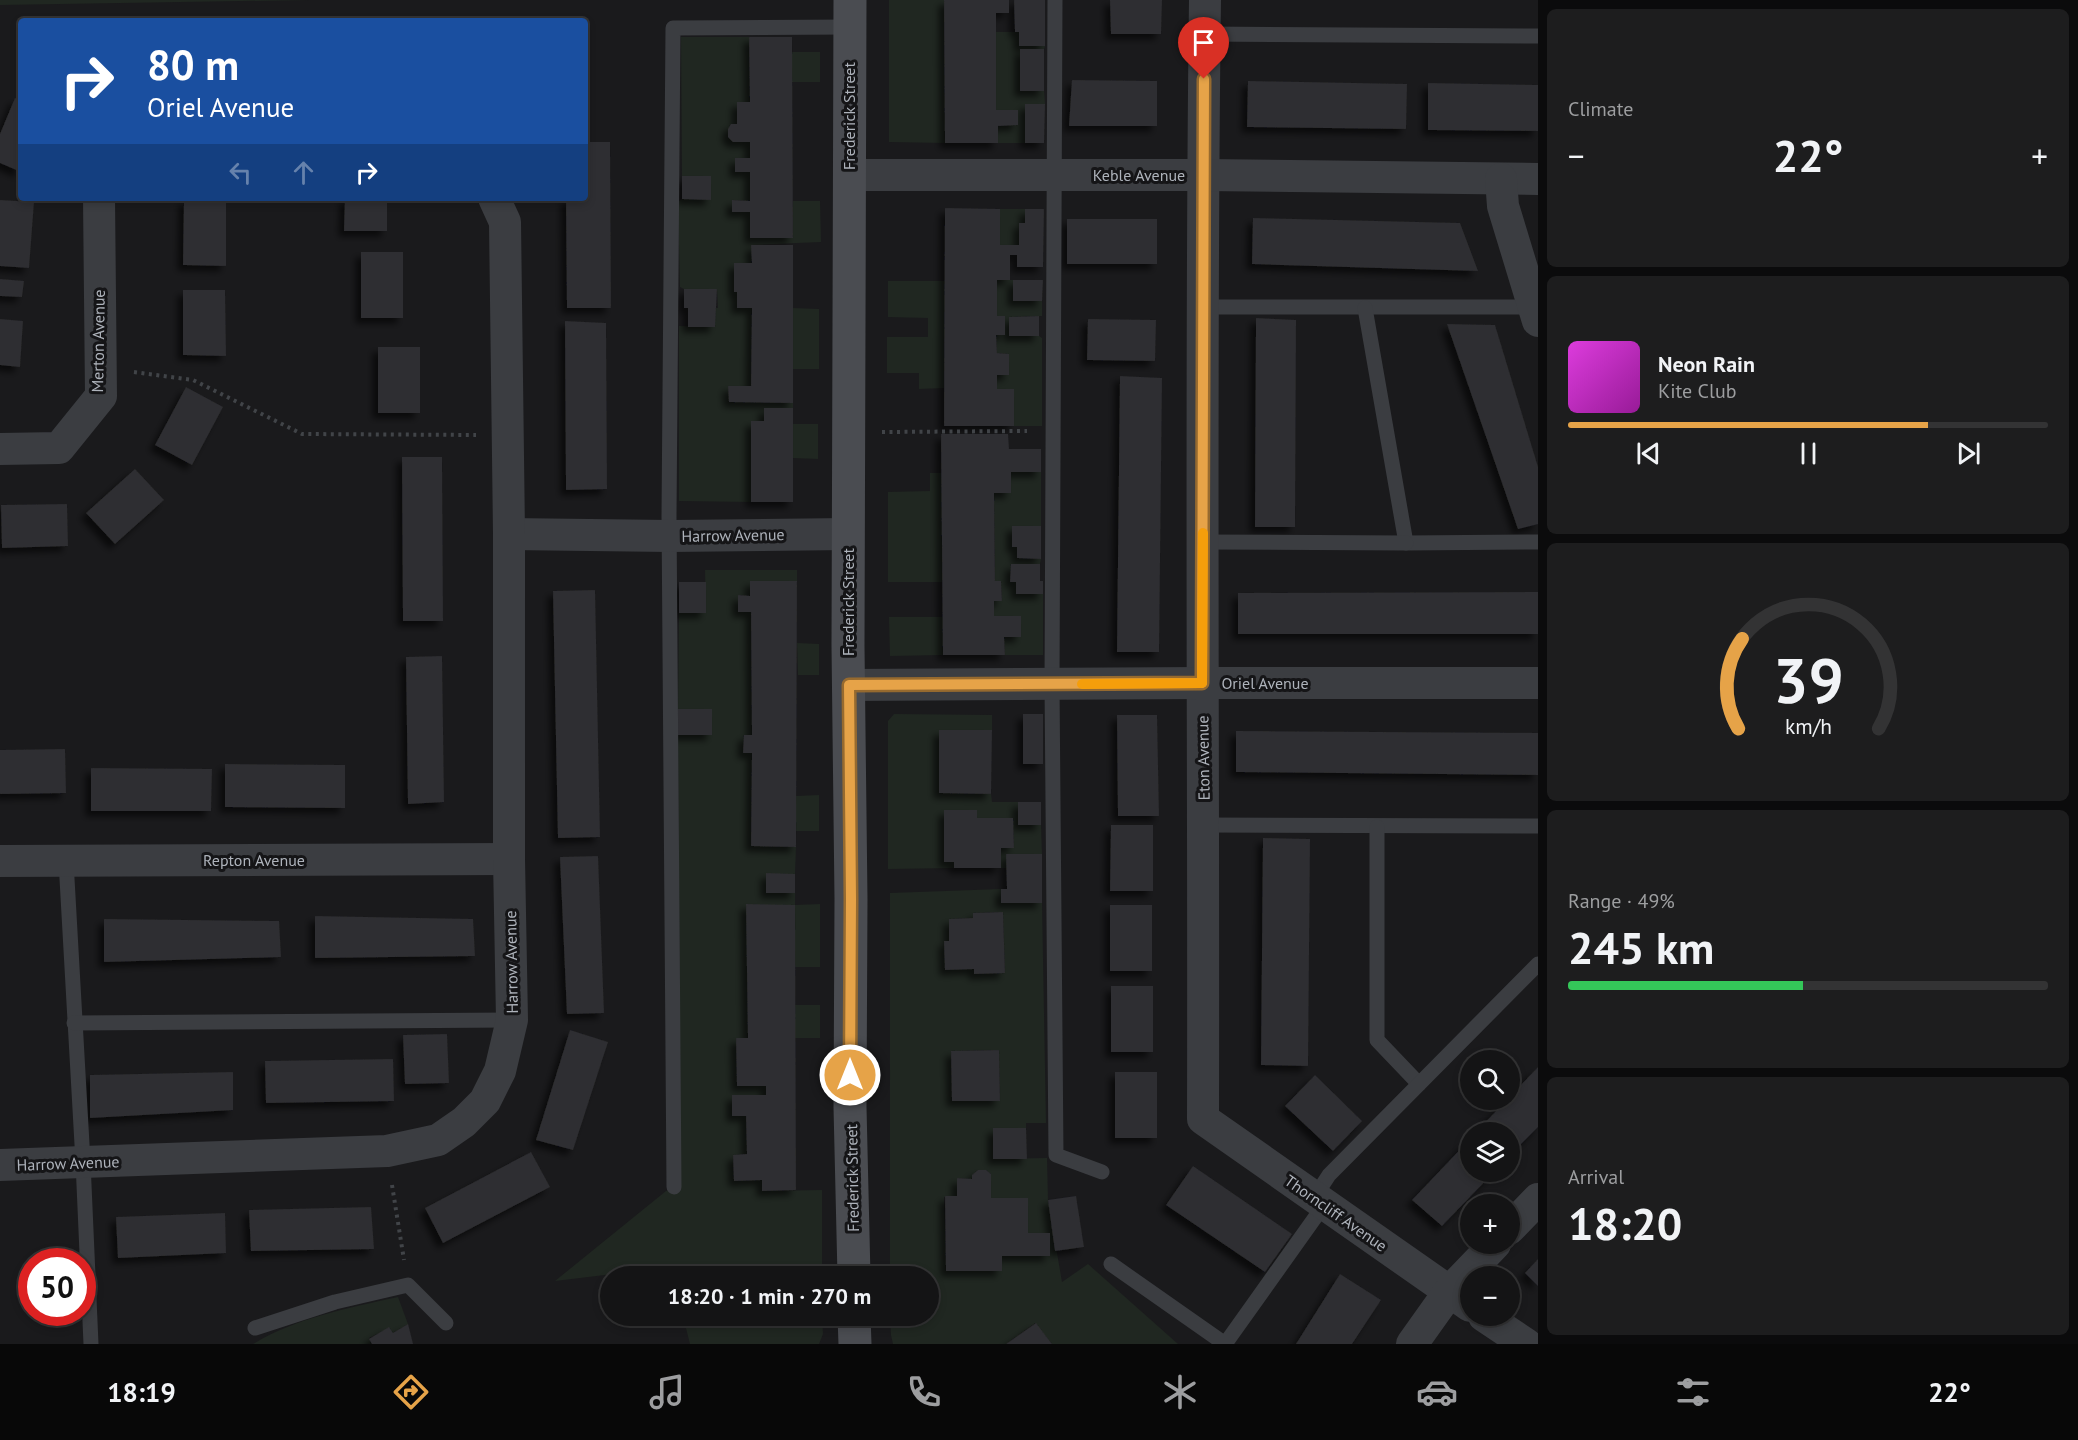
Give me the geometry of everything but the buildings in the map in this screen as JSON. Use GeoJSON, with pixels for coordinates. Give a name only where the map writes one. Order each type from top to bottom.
{"type":"FeatureCollection","features":[{"type":"Feature","properties":{"kind":"main road","name":"Frederick Street"},"geometry":{"type":"LineString","coordinates":[[850,14],[848,534],[850,1096],[854,1266]]}},
{"type":"Feature","properties":{"kind":"main road"},"geometry":{"type":"LineString","coordinates":[[854,1326],[855,1344]]}},
{"type":"Feature","properties":{"kind":"street","name":"Eton Avenue"},"geometry":{"type":"LineString","coordinates":[[1203,1119],[1204,0]]}},
{"type":"Feature","properties":{"kind":"street","name":"Keble Avenue"},"geometry":{"type":"LineString","coordinates":[[849,175],[1204,175],[1538,179]]}},
{"type":"Feature","properties":{"kind":"street"},"geometry":{"type":"LineString","coordinates":[[1501,178],[1503,206],[1536,314]]}},
{"type":"Feature","properties":{"kind":"street","name":"Merton Avenue"},"geometry":{"type":"LineString","coordinates":[[0,449],[59,448],[101,396],[99,201]]}},
{"type":"Feature","properties":{"kind":"street","name":"Harrow Avenue"},"geometry":{"type":"LineString","coordinates":[[0,1165],[387,1151],[438,1140],[464,1122],[485,1101],[500,1071],[512,1020],[505,222],[495,201]]}},
{"type":"Feature","properties":{"kind":"street","name":"Harrow Avenue"},"geometry":{"type":"LineString","coordinates":[[509,534],[670,536],[848,534]]}},
{"type":"Feature","properties":{"kind":"street","name":"Oriel Avenue"},"geometry":{"type":"LineString","coordinates":[[849,685],[1538,683]]}},
{"type":"Feature","properties":{"kind":"street","name":"Repton Avenue"},"geometry":{"type":"LineString","coordinates":[[0,861],[509,859]]}},
{"type":"Feature","properties":{"kind":"street","name":"Thorncliff Avenue"},"geometry":{"type":"LineString","coordinates":[[1203,1119],[1460,1299]]}},
{"type":"Feature","properties":{"kind":"street"},"geometry":{"type":"LineString","coordinates":[[1520,1218],[1538,1199]]}},
{"type":"Feature","properties":{"kind":"street"},"geometry":{"type":"LineString","coordinates":[[1412,1344],[1460,1299]]}},
{"type":"Feature","properties":{"kind":"street"},"geometry":{"type":"LineString","coordinates":[[1500,1326],[1526,1344]]}},
{"type":"Feature","properties":{"kind":"lane"},"geometry":{"type":"LineString","coordinates":[[1055,0],[1052,684],[1056,1155],[1102,1172]]}},
{"type":"Feature","properties":{"kind":"lane"},"geometry":{"type":"LineString","coordinates":[[674,1187],[670,536],[672,28],[850,14]]}},
{"type":"Feature","properties":{"kind":"lane"},"geometry":{"type":"LineString","coordinates":[[1204,34],[1538,36]]}},
{"type":"Feature","properties":{"kind":"lane"},"geometry":{"type":"LineString","coordinates":[[1204,307],[1365,308],[1536,314]]}},
{"type":"Feature","properties":{"kind":"lane"},"geometry":{"type":"LineString","coordinates":[[1365,308],[1406,543]]}},
{"type":"Feature","properties":{"kind":"lane"},"geometry":{"type":"LineString","coordinates":[[1203,542],[1538,542]]}},
{"type":"Feature","properties":{"kind":"lane"},"geometry":{"type":"LineString","coordinates":[[1204,825],[1538,826]]}},
{"type":"Feature","properties":{"kind":"lane"},"geometry":{"type":"LineString","coordinates":[[1377,827],[1377,1040],[1419,1084]]}},
{"type":"Feature","properties":{"kind":"lane"},"geometry":{"type":"LineString","coordinates":[[66,861],[84,1162],[91,1344]]}},
{"type":"Feature","properties":{"kind":"lane"},"geometry":{"type":"LineString","coordinates":[[1111,1264],[1225,1344],[1319,1202],[1329,1175],[1538,964]]}},
{"type":"Feature","properties":{"kind":"lane"},"geometry":{"type":"LineString","coordinates":[[74,1023],[512,1020]]}},
{"type":"Feature","properties":{"kind":"lane"},"geometry":{"type":"LineString","coordinates":[[255,1328],[335,1302],[408,1285],[447,1323]]}},
{"type":"Feature","properties":{"kind":"path"},"geometry":{"type":"LineString","coordinates":[[100,368],[193,380],[302,434],[508,436]]}},
{"type":"Feature","properties":{"kind":"path"},"geometry":{"type":"LineString","coordinates":[[881,432],[1052,431]]}},
{"type":"Feature","properties":{"kind":"path"},"geometry":{"type":"LineString","coordinates":[[387,1151],[408,1285]]}},
{"type":"Feature","properties":{"kind":"shaded area"},"geometry":{"type":"Polygon","coordinates":[[[0,0],[310,0],[0,5],[0,0]]]}},
{"type":"Feature","properties":{"kind":"shaded area"},"geometry":{"type":"Polygon","coordinates":[[[889,0],[944,0],[945,143],[889,142],[889,0]]]}},
{"type":"Feature","properties":{"kind":"shaded area"},"geometry":{"type":"Polygon","coordinates":[[[996,32],[1019,32],[1020,46],[1045,46],[1044,49],[1020,50],[1020,91],[1044,91],[1045,104],[1025,104],[1025,143],[998,143],[998,126],[1018,125],[1018,110],[996,110],[996,32]]]}},
{"type":"Feature","properties":{"kind":"shaded area"},"geometry":{"type":"Polygon","coordinates":[[[681,37],[749,37],[750,102],[737,102],[737,124],[731,124],[728,137],[750,142],[750,158],[735,158],[735,172],[750,172],[750,201],[732,200],[732,212],[750,212],[750,238],[793,238],[793,201],[820,201],[821,242],[752,245],[752,263],[734,263],[734,292],[737,292],[737,308],[752,308],[751,386],[728,386],[729,402],[793,403],[793,408],[764,408],[764,421],[751,422],[751,502],[679,501],[679,326],[715,327],[715,308],[718,308],[717,289],[680,287],[678,202],[682,199],[711,199],[711,176],[682,176],[681,37]]]}},
{"type":"Feature","properties":{"kind":"shaded area"},"geometry":{"type":"Polygon","coordinates":[[[792,52],[820,52],[820,82],[792,82],[792,52]]]}},
{"type":"Feature","properties":{"kind":"shaded area"},"geometry":{"type":"Polygon","coordinates":[[[1000,209],[1025,209],[1025,223],[1019,223],[1019,245],[1000,245],[1000,209]]]}},
{"type":"Feature","properties":{"kind":"shaded area"},"geometry":{"type":"Polygon","coordinates":[[[997,280],[1013,280],[1013,301],[1042,301],[1042,316],[1009,317],[1009,336],[1039,336],[1042,338],[1042,426],[1014,426],[1014,390],[997,389],[997,375],[1009,374],[1009,354],[997,353],[996,335],[1005,334],[1005,317],[997,316],[997,280]]]}},
{"type":"Feature","properties":{"kind":"shaded area"},"geometry":{"type":"Polygon","coordinates":[[[888,281],[945,281],[944,388],[919,389],[919,373],[887,373],[887,337],[928,337],[928,318],[888,317],[888,281]]]}},
{"type":"Feature","properties":{"kind":"shaded area"},"geometry":{"type":"Polygon","coordinates":[[[793,308],[819,309],[819,369],[793,369],[793,308]]]}},
{"type":"Feature","properties":{"kind":"shaded area"},"geometry":{"type":"Polygon","coordinates":[[[793,424],[818,424],[818,459],[793,458],[793,424]]]}},
{"type":"Feature","properties":{"kind":"shaded area"},"geometry":{"type":"Polygon","coordinates":[[[1011,472],[1041,472],[1041,526],[1012,527],[1012,546],[1017,547],[1017,558],[1041,559],[1040,564],[1011,564],[1010,581],[1043,594],[1043,655],[1005,655],[1004,637],[1021,637],[1021,617],[994,616],[994,601],[1002,600],[1001,582],[995,581],[994,493],[1011,493],[1011,472]]]}},
{"type":"Feature","properties":{"kind":"shaded area"},"geometry":{"type":"Polygon","coordinates":[[[930,473],[942,473],[943,582],[888,582],[888,492],[930,491],[930,473]]]}},
{"type":"Feature","properties":{"kind":"shaded area"},"geometry":{"type":"Polygon","coordinates":[[[705,570],[797,570],[797,581],[750,596],[739,595],[739,612],[751,612],[752,735],[744,735],[743,753],[752,753],[751,846],[796,847],[795,874],[766,874],[766,892],[795,893],[795,905],[747,905],[748,1038],[736,1039],[737,1086],[766,1086],[766,1095],[746,1116],[747,1154],[733,1155],[734,1181],[762,1180],[763,1191],[822,1190],[822,1266],[600,1266],[600,1276],[555,1281],[666,1191],[681,1189],[678,735],[712,735],[712,710],[678,709],[679,613],[706,613],[705,570]]]}},
{"type":"Feature","properties":{"kind":"shaded area"},"geometry":{"type":"Polygon","coordinates":[[[889,617],[943,617],[943,655],[890,656],[889,617]]]}},
{"type":"Feature","properties":{"kind":"shaded area"},"geometry":{"type":"Polygon","coordinates":[[[797,643],[819,644],[819,675],[798,675],[797,643]]]}},
{"type":"Feature","properties":{"kind":"shaded area"},"geometry":{"type":"Polygon","coordinates":[[[894,714],[992,715],[992,730],[939,730],[939,793],[991,794],[992,802],[1018,802],[1018,825],[1041,825],[1042,854],[1007,854],[1007,868],[1001,868],[1001,848],[1014,848],[1013,818],[977,818],[944,810],[944,862],[954,862],[954,868],[888,869],[888,721],[894,714]]]}},
{"type":"Feature","properties":{"kind":"shaded area"},"geometry":{"type":"Polygon","coordinates":[[[819,795],[819,831],[796,831],[796,796],[819,795]]]}},
{"type":"Feature","properties":{"kind":"shaded area"},"geometry":{"type":"Polygon","coordinates":[[[1001,889],[1002,903],[1042,903],[1046,1123],[1026,1123],[1026,1128],[993,1128],[993,1159],[1047,1158],[1048,1200],[1062,1282],[1088,1264],[1178,1344],[1052,1344],[1035,1323],[1006,1344],[893,1344],[891,1326],[939,1326],[939,1266],[890,1266],[890,893],[1001,889]],[[1003,912],[973,913],[973,918],[949,919],[949,941],[944,941],[974,969],[974,974],[1005,973],[1003,912]],[[999,1050],[951,1051],[952,1101],[1000,1101],[999,1050]],[[978,1170],[972,1175],[972,1179],[957,1178],[957,1196],[944,1197],[946,1271],[1002,1271],[1002,1256],[1050,1256],[1028,1233],[1028,1198],[991,1198],[991,1174],[986,1170],[978,1170]]]}},
{"type":"Feature","properties":{"kind":"shaded area"},"geometry":{"type":"Polygon","coordinates":[[[820,904],[820,967],[795,967],[795,905],[820,904]]]}},
{"type":"Feature","properties":{"kind":"shaded area"},"geometry":{"type":"Polygon","coordinates":[[[795,1005],[820,1005],[820,1038],[794,1038],[795,1005]]]}},
{"type":"Feature","properties":{"kind":"shaded area"},"geometry":{"type":"Polygon","coordinates":[[[398,1297],[408,1324],[393,1333],[389,1328],[369,1338],[371,1344],[253,1344],[305,1321],[398,1297]]]}},
{"type":"Feature","properties":{"kind":"shaded area"},"geometry":{"type":"Polygon","coordinates":[[[686,1326],[823,1326],[823,1334],[819,1344],[690,1344],[686,1326]]]}},
{"type":"Feature","properties":{"kind":"slow traffic"},"geometry":{"type":"LineString","coordinates":[[1082,684],[1202,683],[1203,533]]}},
{"type":"Feature","properties":{"kind":"route"},"geometry":{"type":"LineString","coordinates":[[850,1075],[849,685],[1202,683],[1204,79]]}}]}
